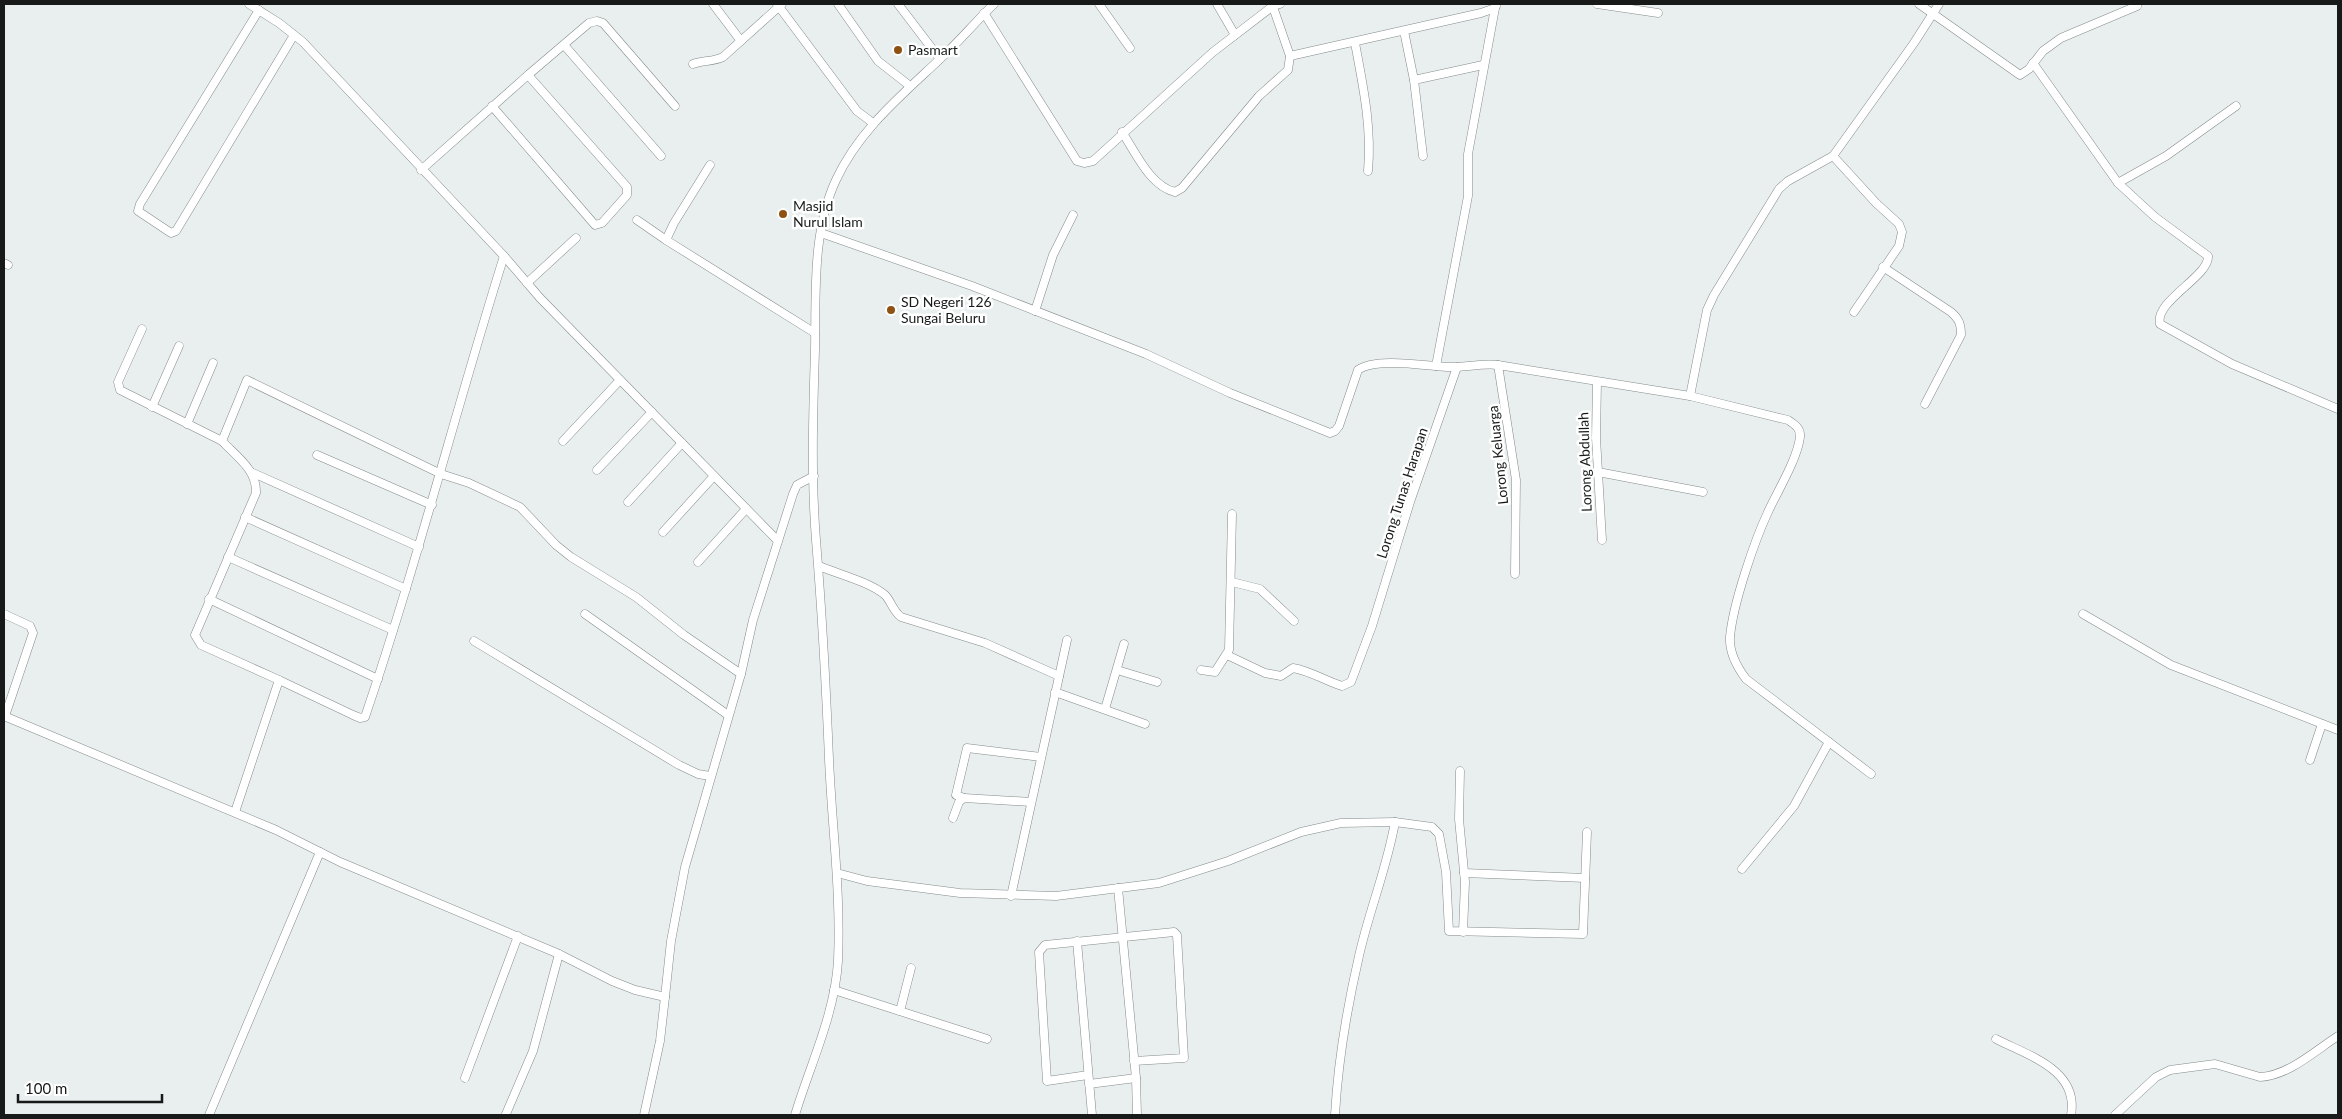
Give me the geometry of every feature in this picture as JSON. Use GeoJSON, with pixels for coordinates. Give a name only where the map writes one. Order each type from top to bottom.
{"type":"FeatureCollection","features":[{"type":"Feature","properties":{"kind":"street"},"geometry":{"type":"LineString","coordinates":[[249,4],[294,35],[504,256],[527,283],[778,541]]}},
{"type":"Feature","properties":{"kind":"street"},"geometry":{"type":"LineString","coordinates":[[713,4],[741,41]]}},
{"type":"Feature","properties":{"kind":"street"},"geometry":{"type":"LineString","coordinates":[[838,4],[878,61],[910,86]]}},
{"type":"Feature","properties":{"kind":"street"},"geometry":{"type":"LineString","coordinates":[[898,4],[940,60]]}},
{"type":"Feature","properties":{"kind":"street"},"geometry":{"type":"LineString","coordinates":[[795,1115],[834,990],[838,964],[839,891],[816,541],[814,476],[815,333],[822,233],[834,182],[846,159],[873,123],[910,86],[940,60],[994,4]]}},
{"type":"Feature","properties":{"kind":"street"},"geometry":{"type":"LineString","coordinates":[[1099,4],[1130,48]]}},
{"type":"Feature","properties":{"kind":"street"},"geometry":{"type":"LineString","coordinates":[[1217,4],[1235,35]]}},
{"type":"Feature","properties":{"kind":"street"},"geometry":{"type":"LineString","coordinates":[[1597,4],[1658,13]]}},
{"type":"Feature","properties":{"kind":"street"},"geometry":{"type":"LineString","coordinates":[[1919,4],[2020,75],[2024,73],[2043,51],[2061,38],[2137,6]]}},
{"type":"Feature","properties":{"kind":"street"},"geometry":{"type":"LineString","coordinates":[[1690,396],[1707,310],[1714,295],[1779,189],[1788,181],[1833,156],[1939,4]]}},
{"type":"Feature","properties":{"kind":"street"},"geometry":{"type":"LineString","coordinates":[[693,64],[702,61],[715,61],[741,41],[779,5],[857,110],[873,123]]}},
{"type":"Feature","properties":{"kind":"street"},"geometry":{"type":"LineString","coordinates":[[984,13],[1078,161],[1084,164],[1093,161],[1122,132],[1235,35],[1275,5],[1290,56],[1288,70],[1259,96],[1182,188],[1176,192],[1164,188],[1155,181],[1122,132]]}},
{"type":"Feature","properties":{"kind":"street"},"geometry":{"type":"LineString","coordinates":[[1290,56],[1404,31],[1496,6],[1483,65],[1468,154],[1468,196],[1436,366]]}},
{"type":"Feature","properties":{"kind":"street"},"geometry":{"type":"LineString","coordinates":[[259,10],[140,204],[138,210],[141,213],[171,233],[176,231],[294,35]]}},
{"type":"Feature","properties":{"kind":"street"},"geometry":{"type":"LineString","coordinates":[[421,170],[589,23],[597,21],[603,24],[675,106]]}},
{"type":"Feature","properties":{"kind":"street"},"geometry":{"type":"LineString","coordinates":[[1404,31],[1414,80],[1423,156]]}},
{"type":"Feature","properties":{"kind":"street"},"geometry":{"type":"LineString","coordinates":[[1354,43],[1366,102],[1370,145],[1368,171]]}},
{"type":"Feature","properties":{"kind":"street"},"geometry":{"type":"LineString","coordinates":[[564,45],[661,156]]}},
{"type":"Feature","properties":{"kind":"street"},"geometry":{"type":"LineString","coordinates":[[2033,62],[2118,183],[2156,218],[2194,243],[2208,256],[2204,267],[2161,313],[2160,324],[2232,364],[2338,408]]}},
{"type":"Feature","properties":{"kind":"street"},"geometry":{"type":"LineString","coordinates":[[1414,80],[1483,65]]}},
{"type":"Feature","properties":{"kind":"street"},"geometry":{"type":"LineString","coordinates":[[492,106],[595,225],[602,223],[624,200],[628,190],[528,75]]}},
{"type":"Feature","properties":{"kind":"street"},"geometry":{"type":"LineString","coordinates":[[2118,183],[2166,156],[2236,106]]}},
{"type":"Feature","properties":{"kind":"street"},"geometry":{"type":"LineString","coordinates":[[1833,156],[1876,203],[1899,224],[1902,232],[1899,246],[1854,312]]}},
{"type":"Feature","properties":{"kind":"street"},"geometry":{"type":"LineString","coordinates":[[666,240],[674,223],[710,165]]}},
{"type":"Feature","properties":{"kind":"street"},"geometry":{"type":"LineString","coordinates":[[1035,311],[1048,268],[1073,215]]}},
{"type":"Feature","properties":{"kind":"street"},"geometry":{"type":"LineString","coordinates":[[637,220],[815,333]]}},
{"type":"Feature","properties":{"kind":"street"},"geometry":{"type":"LineString","coordinates":[[822,233],[972,286],[1146,354],[1230,393],[1330,433],[1336,431],[1339,426],[1356,374],[1363,366],[1397,363],[1457,367],[1480,364],[1498,365],[1690,396],[1788,420],[1799,428],[1800,436],[1754,549],[1740,592],[1730,637],[1736,666],[1746,679],[1871,774]]}},
{"type":"Feature","properties":{"kind":"street"},"geometry":{"type":"LineString","coordinates":[[527,283],[576,238]]}},
{"type":"Feature","properties":{"kind":"street"},"geometry":{"type":"LineString","coordinates":[[253,473],[256,482],[256,493],[195,635],[201,645],[360,718],[365,716],[394,630],[432,505],[476,344],[504,256]]}},
{"type":"Feature","properties":{"kind":"street"},"geometry":{"type":"LineString","coordinates":[[1883,268],[1951,312],[1959,320],[1961,335],[1925,404]]}},
{"type":"Feature","properties":{"kind":"street"},"geometry":{"type":"LineString","coordinates":[[142,329],[118,382],[120,390],[222,441],[253,473],[419,547]]}},
{"type":"Feature","properties":{"kind":"street"},"geometry":{"type":"LineString","coordinates":[[152,407],[178,346]]}},
{"type":"Feature","properties":{"kind":"street"},"geometry":{"type":"LineString","coordinates":[[187,424],[213,363]]}},
{"type":"Feature","properties":{"kind":"street","name":"Lorong Keluarga"},"geometry":{"type":"LineString","coordinates":[[1498,365],[1516,480],[1515,574]]}},
{"type":"Feature","properties":{"kind":"street","name":"Lorong Tunas Harapan"},"geometry":{"type":"LineString","coordinates":[[1227,655],[1265,673],[1281,676],[1293,668],[1308,670],[1325,681],[1342,686],[1351,682],[1372,626],[1410,502],[1457,367]]}},
{"type":"Feature","properties":{"kind":"street"},"geometry":{"type":"LineString","coordinates":[[222,441],[248,380],[441,474],[469,483],[520,507],[556,545],[571,557],[636,597],[684,635],[741,674]]}},
{"type":"Feature","properties":{"kind":"street"},"geometry":{"type":"LineString","coordinates":[[562,441],[620,380]]}},
{"type":"Feature","properties":{"kind":"street","name":"Lorong Abdullah"},"geometry":{"type":"LineString","coordinates":[[1596,382],[1602,540]]}},
{"type":"Feature","properties":{"kind":"street"},"geometry":{"type":"LineString","coordinates":[[597,470],[652,412]]}},
{"type":"Feature","properties":{"kind":"street"},"geometry":{"type":"LineString","coordinates":[[628,502],[682,443]]}},
{"type":"Feature","properties":{"kind":"street"},"geometry":{"type":"LineString","coordinates":[[317,455],[432,505]]}},
{"type":"Feature","properties":{"kind":"street"},"geometry":{"type":"LineString","coordinates":[[1598,472],[1704,492]]}},
{"type":"Feature","properties":{"kind":"street"},"geometry":{"type":"LineString","coordinates":[[663,532],[714,476]]}},
{"type":"Feature","properties":{"kind":"street"},"geometry":{"type":"LineString","coordinates":[[644,1115],[660,1041],[671,941],[684,867],[741,674],[753,620],[778,541],[797,485],[814,476]]}},
{"type":"Feature","properties":{"kind":"street"},"geometry":{"type":"LineString","coordinates":[[698,562],[746,509]]}},
{"type":"Feature","properties":{"kind":"street"},"geometry":{"type":"LineString","coordinates":[[1201,670],[1215,672],[1227,655],[1232,582],[1232,514]]}},
{"type":"Feature","properties":{"kind":"street"},"geometry":{"type":"LineString","coordinates":[[245,517],[406,589]]}},
{"type":"Feature","properties":{"kind":"street"},"geometry":{"type":"LineString","coordinates":[[228,557],[394,630]]}},
{"type":"Feature","properties":{"kind":"street"},"geometry":{"type":"LineString","coordinates":[[819,566],[876,589],[886,596],[892,608],[900,617],[985,643],[1059,676]]}},
{"type":"Feature","properties":{"kind":"street"},"geometry":{"type":"LineString","coordinates":[[1232,582],[1260,590],[1294,621]]}},
{"type":"Feature","properties":{"kind":"street"},"geometry":{"type":"LineString","coordinates":[[209,600],[378,679]]}},
{"type":"Feature","properties":{"kind":"street"},"geometry":{"type":"LineString","coordinates":[[4,614],[30,626],[32,634],[4,716],[235,812],[320,852],[559,954],[612,981],[635,990],[665,997]]}},
{"type":"Feature","properties":{"kind":"street"},"geometry":{"type":"LineString","coordinates":[[585,614],[728,715]]}},
{"type":"Feature","properties":{"kind":"street"},"geometry":{"type":"LineString","coordinates":[[2083,614],[2171,665],[2338,730]]}},
{"type":"Feature","properties":{"kind":"street"},"geometry":{"type":"LineString","coordinates":[[1011,896],[1067,640]]}},
{"type":"Feature","properties":{"kind":"street"},"geometry":{"type":"LineString","coordinates":[[474,641],[680,765],[698,774],[710,776]]}},
{"type":"Feature","properties":{"kind":"street"},"geometry":{"type":"LineString","coordinates":[[1105,710],[1124,644]]}},
{"type":"Feature","properties":{"kind":"street"},"geometry":{"type":"LineString","coordinates":[[1117,670],[1157,682]]}},
{"type":"Feature","properties":{"kind":"street"},"geometry":{"type":"LineString","coordinates":[[235,812],[278,680]]}},
{"type":"Feature","properties":{"kind":"street"},"geometry":{"type":"LineString","coordinates":[[1055,692],[1145,724]]}},
{"type":"Feature","properties":{"kind":"street"},"geometry":{"type":"LineString","coordinates":[[2310,760],[2322,724]]}},
{"type":"Feature","properties":{"kind":"street"},"geometry":{"type":"LineString","coordinates":[[1742,869],[1794,806],[1829,742]]}},
{"type":"Feature","properties":{"kind":"street"},"geometry":{"type":"LineString","coordinates":[[1031,802],[964,798],[956,795],[967,748],[1041,757]]}},
{"type":"Feature","properties":{"kind":"street"},"geometry":{"type":"LineString","coordinates":[[1460,771],[1459,819],[1465,882],[1463,932]]}},
{"type":"Feature","properties":{"kind":"street"},"geometry":{"type":"LineString","coordinates":[[953,818],[958,802],[964,798]]}},
{"type":"Feature","properties":{"kind":"street"},"geometry":{"type":"LineString","coordinates":[[838,877],[960,893],[1056,896],[1159,882],[1228,861],[1302,832],[1341,823],[1395,822],[1432,827],[1436,830],[1446,872],[1449,931],[1583,934],[1587,832]]}},
{"type":"Feature","properties":{"kind":"street"},"geometry":{"type":"LineString","coordinates":[[1335,1115],[1337,1079],[1359,954],[1390,855],[1395,822]]}},
{"type":"Feature","properties":{"kind":"street"},"geometry":{"type":"LineString","coordinates":[[208,1115],[320,852]]}},
{"type":"Feature","properties":{"kind":"street"},"geometry":{"type":"LineString","coordinates":[[1464,873],[1586,878]]}},
{"type":"Feature","properties":{"kind":"street"},"geometry":{"type":"LineString","coordinates":[[1118,888],[1136,1078],[1137,1115]]}},
{"type":"Feature","properties":{"kind":"street"},"geometry":{"type":"LineString","coordinates":[[1088,1075],[1047,1081],[1039,952],[1045,945],[1174,932],[1177,935],[1184,1058],[1134,1061]]}},
{"type":"Feature","properties":{"kind":"street"},"geometry":{"type":"LineString","coordinates":[[465,1078],[518,936]]}},
{"type":"Feature","properties":{"kind":"street"},"geometry":{"type":"LineString","coordinates":[[1077,941],[1092,1115]]}},
{"type":"Feature","properties":{"kind":"street"},"geometry":{"type":"LineString","coordinates":[[506,1114],[533,1051],[559,954]]}},
{"type":"Feature","properties":{"kind":"street"},"geometry":{"type":"LineString","coordinates":[[900,1011],[911,968]]}},
{"type":"Feature","properties":{"kind":"street"},"geometry":{"type":"LineString","coordinates":[[834,990],[987,1038]]}},
{"type":"Feature","properties":{"kind":"street"},"geometry":{"type":"LineString","coordinates":[[2115,1115],[2156,1077],[2170,1070],[2215,1064],[2266,1076],[2292,1066],[2338,1036]]}},
{"type":"Feature","properties":{"kind":"street"},"geometry":{"type":"LineString","coordinates":[[1996,1038],[2058,1072],[2070,1088],[2074,1102],[2071,1115]]}},
{"type":"Feature","properties":{"kind":"street"},"geometry":{"type":"LineString","coordinates":[[1089,1084],[1136,1078]]}},
{"type":"Feature","properties":{"kind":"place","name":"Pasmart"},"geometry":{"type":"Point","coordinates":[898,50]}},
{"type":"Feature","properties":{"kind":"place","name":"Masjid Nurul Islam"},"geometry":{"type":"Point","coordinates":[783,214]}},
{"type":"Feature","properties":{"kind":"place","name":"SD Negeri 126 Sungai Beluru"},"geometry":{"type":"Point","coordinates":[891,310]}}]}
